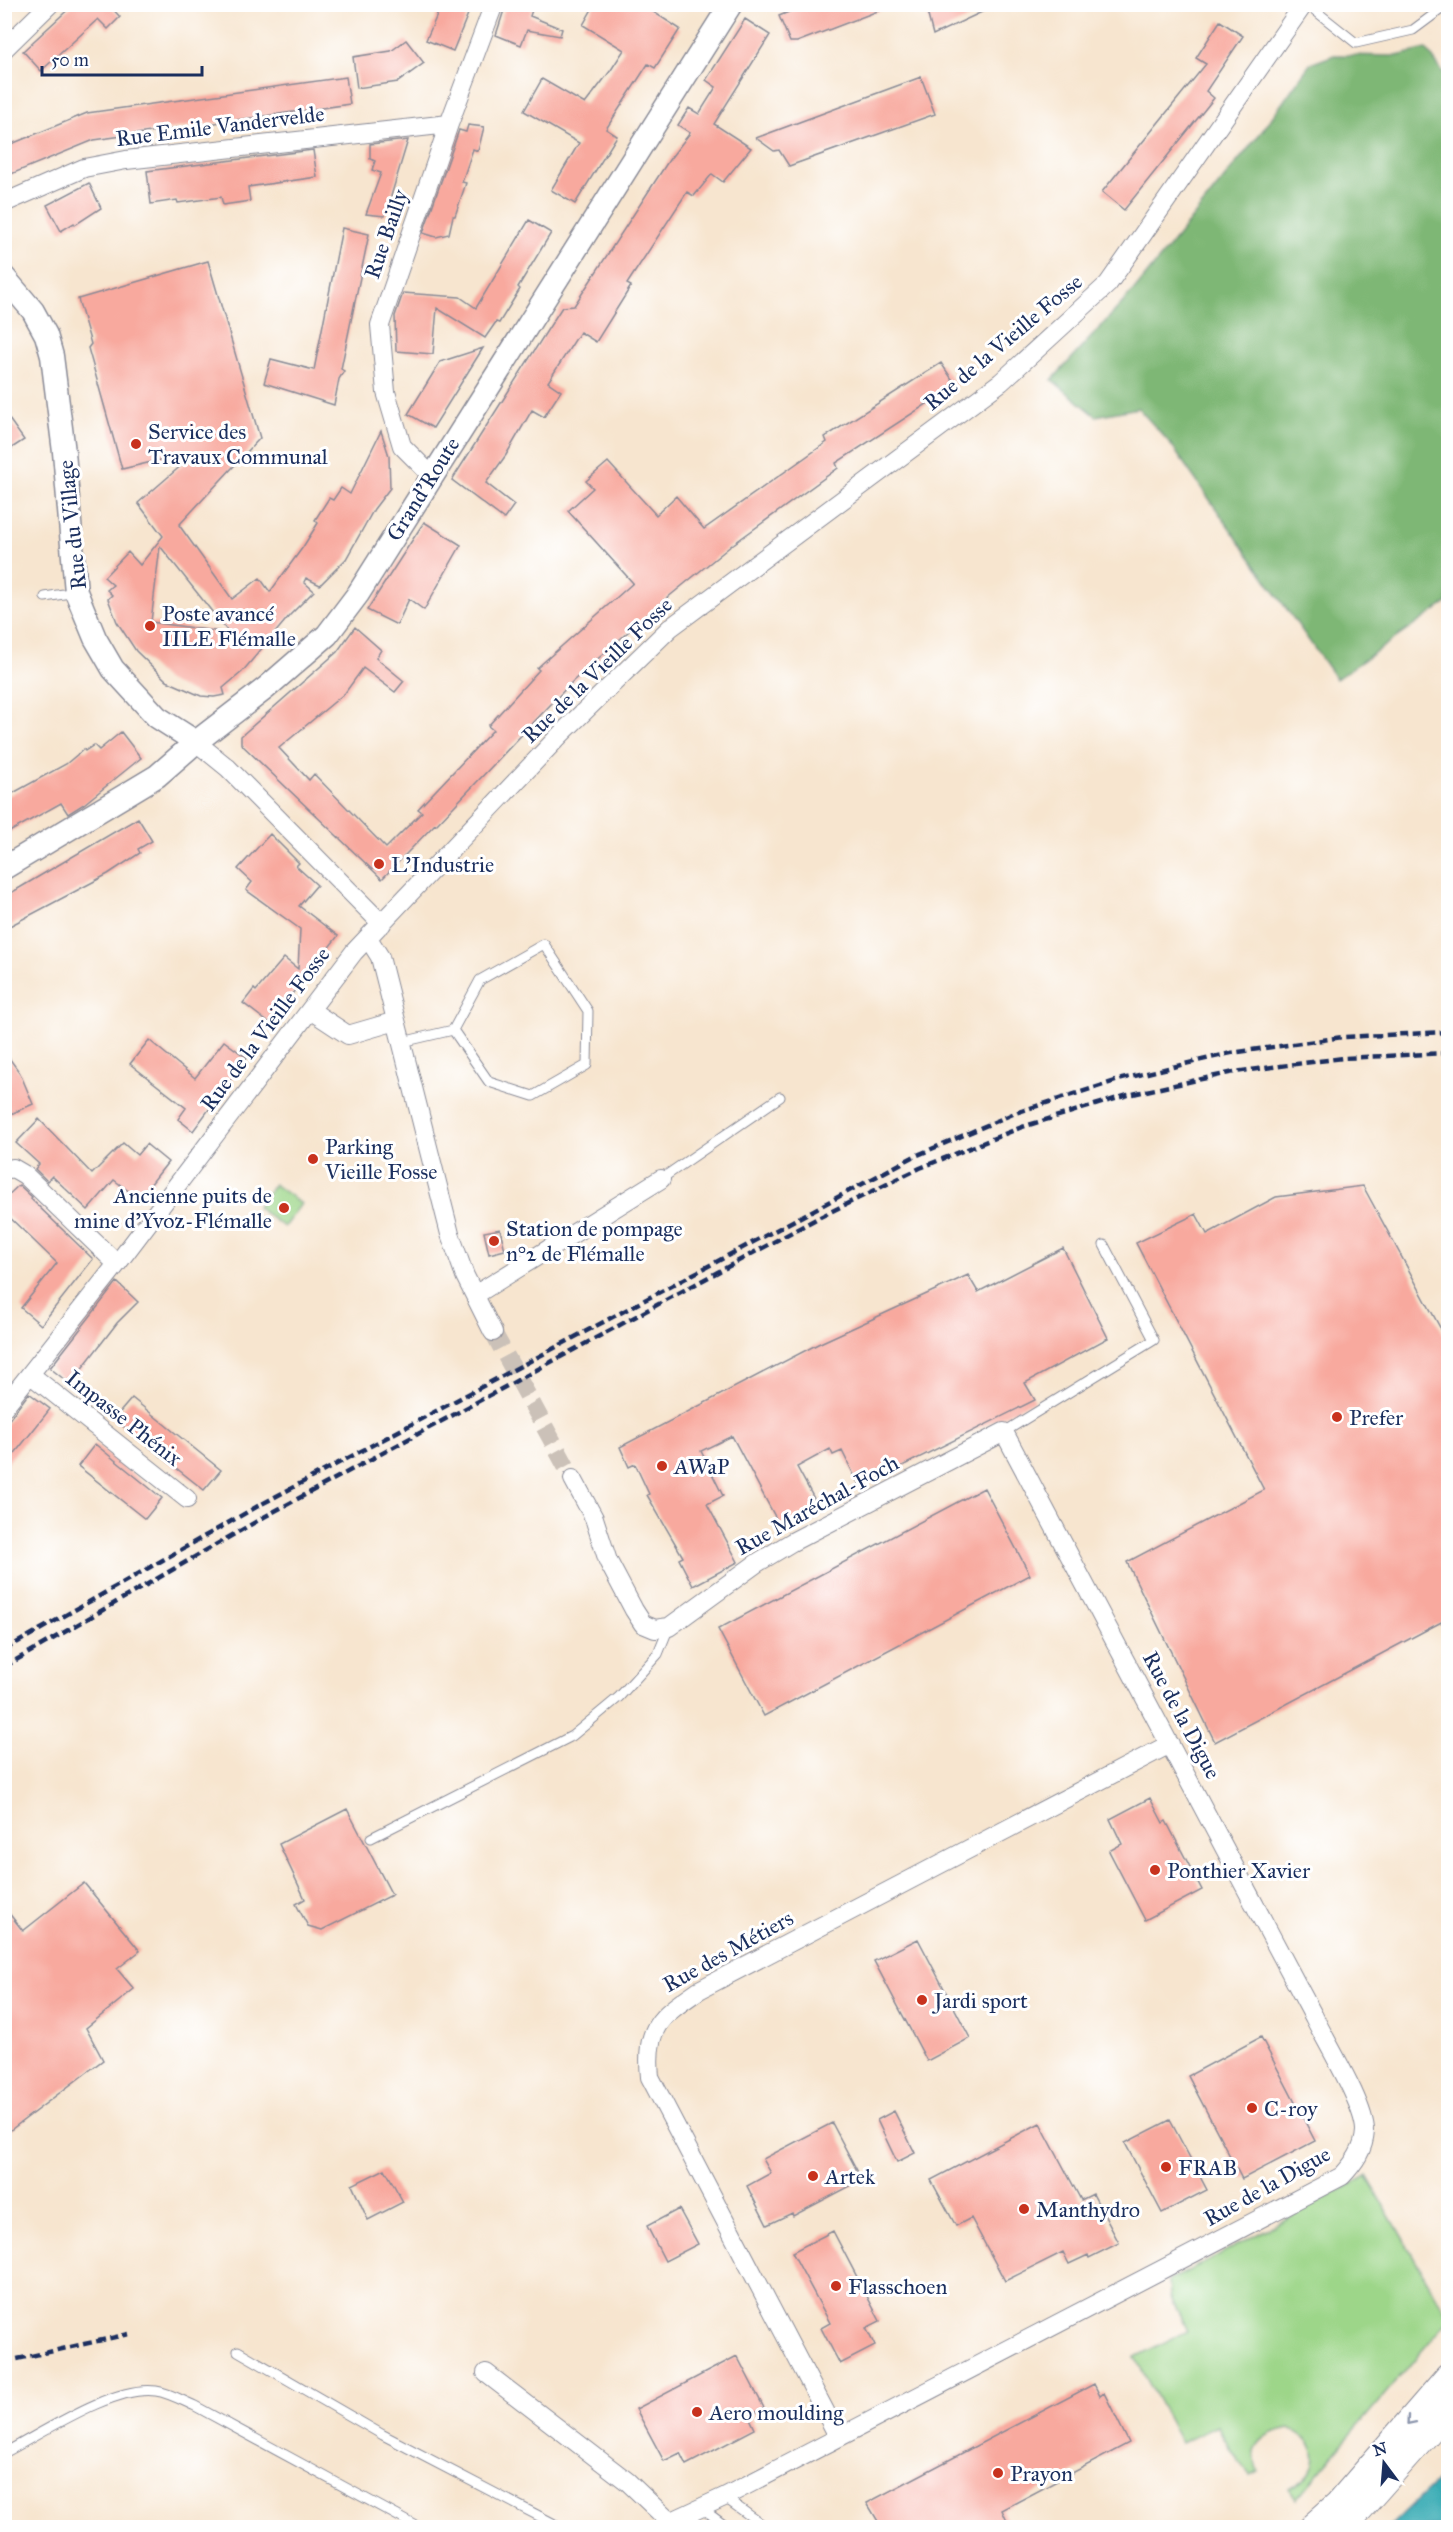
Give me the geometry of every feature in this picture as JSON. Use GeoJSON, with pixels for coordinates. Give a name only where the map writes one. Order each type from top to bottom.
{"type":"FeatureCollection","features":[{"type":"Feature","properties":{"kind":"main road"},"geometry":{"type":"LineString","coordinates":[[1311,2528],[1338,2504],[1449,2377]]}},
{"type":"Feature","properties":{"kind":"main road"},"geometry":{"type":"LineString","coordinates":[[1343,2528],[1449,2410]]}},
{"type":"Feature","properties":{"kind":"street"},"geometry":{"type":"LineString","coordinates":[[4,49],[50,4]]}},
{"type":"Feature","properties":{"kind":"street","name":"Rue Bailly"},"geometry":{"type":"LineString","coordinates":[[431,476],[402,446],[386,393],[380,325],[449,124],[494,4]]}},
{"type":"Feature","properties":{"kind":"street","name":"Grand'Route"},"geometry":{"type":"LineString","coordinates":[[4,868],[157,776],[196,742],[266,688],[327,635],[358,594],[731,4]]}},
{"type":"Feature","properties":{"kind":"street","name":"Rue de la Vieille Fosse"},"geometry":{"type":"LineString","coordinates":[[4,1407],[117,1264],[354,952],[561,734],[670,628],[1001,382],[1108,284],[1305,4]]}},
{"type":"Feature","properties":{"kind":"street","name":"Rue Emile Vandervelde"},"geometry":{"type":"LineString","coordinates":[[4,203],[84,168],[126,160],[449,124]]}},
{"type":"Feature","properties":{"kind":"street","name":"Rue du Village"},"geometry":{"type":"LineString","coordinates":[[4,278],[33,311],[46,335],[52,356],[64,452],[76,592],[95,638],[113,669],[157,717],[196,742]]}},
{"type":"Feature","properties":{"kind":"street"},"geometry":{"type":"LineString","coordinates":[[196,742],[228,768],[382,924]]}},
{"type":"Feature","properties":{"kind":"street"},"geometry":{"type":"LineString","coordinates":[[368,938],[380,957],[450,1234],[465,1276],[493,1332]]}},
{"type":"Feature","properties":{"kind":"street"},"geometry":{"type":"LineString","coordinates":[[310,1010],[348,1035],[396,1022]]}},
{"type":"Feature","properties":{"kind":"street"},"geometry":{"type":"LineString","coordinates":[[4,1170],[13,1168],[25,1174],[117,1264]]}},
{"type":"Feature","properties":{"kind":"street"},"geometry":{"type":"LineString","coordinates":[[475,1295],[661,1179]]}},
{"type":"Feature","properties":{"kind":"street","name":"Impasse Phénix"},"geometry":{"type":"LineString","coordinates":[[31,1375],[187,1498]]}},
{"type":"Feature","properties":{"kind":"street","name":"Rue Maréchal-Foch"},"geometry":{"type":"LineString","coordinates":[[669,1627],[757,1563],[792,1542],[1004,1432]]}},
{"type":"Feature","properties":{"kind":"street","name":"Rue de la Digue"},"geometry":{"type":"LineString","coordinates":[[668,2525],[1342,2176],[1356,2161],[1365,2131],[1361,2111],[1004,1432]]}},
{"type":"Feature","properties":{"kind":"street"},"geometry":{"type":"LineString","coordinates":[[573,1479],[594,1518],[608,1561],[643,1624],[655,1629],[669,1627]]}},
{"type":"Feature","properties":{"kind":"street","name":"Rue des Métiers"},"geometry":{"type":"LineString","coordinates":[[838,2436],[650,2077],[647,2052],[653,2032],[664,2014],[699,1990],[1170,1744]]}},
{"type":"Feature","properties":{"kind":"street"},"geometry":{"type":"LineString","coordinates":[[486,2373],[628,2482],[668,2525]]}},
{"type":"Feature","properties":{"kind":"lane"},"geometry":{"type":"LineString","coordinates":[[1305,4],[1356,43],[1413,30],[1448,4]]}},
{"type":"Feature","properties":{"kind":"lane"},"geometry":{"type":"LineString","coordinates":[[45,597],[76,592]]}},
{"type":"Feature","properties":{"kind":"lane"},"geometry":{"type":"LineString","coordinates":[[402,1042],[453,1030],[480,980],[544,944],[588,1011],[587,1065],[533,1096],[489,1082],[453,1030]]}},
{"type":"Feature","properties":{"kind":"lane"},"geometry":{"type":"LineString","coordinates":[[661,1179],[780,1097]]}},
{"type":"Feature","properties":{"kind":"lane"},"geometry":{"type":"LineString","coordinates":[[1004,1432],[1154,1340],[1104,1245]]}},
{"type":"Feature","properties":{"kind":"lane"},"geometry":{"type":"LineString","coordinates":[[371,1838],[572,1736],[620,1697],[658,1654],[669,1627]]}},
{"type":"Feature","properties":{"kind":"lane"},"geometry":{"type":"LineString","coordinates":[[238,2351],[384,2435],[562,2528]]}},
{"type":"Feature","properties":{"kind":"lane"},"geometry":{"type":"LineString","coordinates":[[4,2453],[107,2399],[139,2390],[157,2391],[195,2406],[420,2528]]}},
{"type":"Feature","properties":{"kind":"lane"},"geometry":{"type":"LineString","coordinates":[[724,2497],[767,2528]]}},
{"type":"Feature","properties":{"kind":"lane"},"geometry":{"type":"LineString","coordinates":[[701,2508],[728,2528]]}},
{"type":"Feature","properties":{"kind":"green space"},"geometry":{"type":"Polygon","coordinates":[[[1426,49],[1448,79],[1448,602],[1336,679],[1169,442],[1138,408],[1096,416],[1052,380],[1136,288],[1263,130],[1310,64],[1334,55],[1397,56],[1426,49]]]}},
{"type":"Feature","properties":{"kind":"green space"},"geometry":{"type":"Polygon","coordinates":[[[274,1184],[301,1204],[284,1227],[257,1207],[274,1184]]]}},
{"type":"Feature","properties":{"kind":"green space"},"geometry":{"type":"Polygon","coordinates":[[[1367,2176],[1448,2316],[1448,2320],[1296,2499],[1289,2489],[1307,2476],[1315,2458],[1314,2451],[1306,2439],[1290,2428],[1267,2436],[1261,2441],[1255,2453],[1258,2471],[1250,2475],[1239,2462],[1217,2426],[1181,2443],[1135,2357],[1187,2331],[1170,2296],[1169,2281],[1367,2176]]]}},
{"type":"Feature","properties":{"kind":"water"},"geometry":{"type":"Polygon","coordinates":[[[1448,2470],[1448,2527],[1389,2527],[1448,2470]]]}},
{"type":"Feature","properties":{"kind":"building"},"geometry":{"type":"Polygon","coordinates":[[[74,4],[114,4],[111,7],[120,17],[108,29],[98,19],[41,71],[23,51],[74,4]]]}},
{"type":"Feature","properties":{"kind":"building"},"geometry":{"type":"Polygon","coordinates":[[[442,4],[472,4],[453,51],[426,40],[442,4]]]}},
{"type":"Feature","properties":{"kind":"building"},"geometry":{"type":"Polygon","coordinates":[[[506,4],[534,4],[530,16],[562,29],[560,36],[527,30],[521,45],[496,35],[506,4]]]}},
{"type":"Feature","properties":{"kind":"building"},"geometry":{"type":"Polygon","coordinates":[[[595,4],[641,4],[680,29],[655,68],[648,64],[606,129],[617,136],[575,204],[551,190],[579,143],[524,111],[542,79],[585,104],[611,70],[624,50],[583,25],[595,4]]]}},
{"type":"Feature","properties":{"kind":"building"},"geometry":{"type":"Polygon","coordinates":[[[808,4],[891,4],[891,6],[797,42],[790,42],[779,16],[808,4]]]}},
{"type":"Feature","properties":{"kind":"building"},"geometry":{"type":"Polygon","coordinates":[[[925,4],[999,4],[933,35],[925,4]]]}},
{"type":"Feature","properties":{"kind":"building"},"geometry":{"type":"Polygon","coordinates":[[[745,19],[770,35],[714,124],[751,148],[723,182],[712,174],[694,196],[687,192],[627,284],[631,286],[596,342],[580,332],[548,382],[561,391],[544,417],[532,410],[506,455],[486,483],[514,505],[504,519],[452,480],[562,307],[574,306],[669,160],[690,133],[678,125],[689,108],[699,114],[716,87],[706,80],[745,19]]]}},
{"type":"Feature","properties":{"kind":"building"},"geometry":{"type":"Polygon","coordinates":[[[1220,21],[1243,36],[1206,91],[1214,98],[1124,210],[1102,192],[1206,64],[1196,58],[1220,21]]]}},
{"type":"Feature","properties":{"kind":"building"},"geometry":{"type":"Polygon","coordinates":[[[406,40],[424,63],[398,82],[357,88],[353,57],[391,51],[406,40]]]}},
{"type":"Feature","properties":{"kind":"building"},"geometry":{"type":"Polygon","coordinates":[[[346,77],[350,104],[94,140],[4,177],[4,147],[87,113],[346,77]]]}},
{"type":"Feature","properties":{"kind":"building"},"geometry":{"type":"Polygon","coordinates":[[[921,77],[935,114],[789,166],[779,150],[774,151],[756,138],[921,77]]]}},
{"type":"Feature","properties":{"kind":"building"},"geometry":{"type":"Polygon","coordinates":[[[468,125],[484,127],[478,151],[473,149],[462,182],[466,183],[455,216],[453,216],[449,234],[436,237],[423,233],[459,130],[466,132],[468,125]]]}},
{"type":"Feature","properties":{"kind":"building"},"geometry":{"type":"Polygon","coordinates":[[[408,140],[385,216],[366,214],[381,173],[372,170],[375,161],[370,159],[370,144],[408,140]]]}},
{"type":"Feature","properties":{"kind":"building"},"geometry":{"type":"Polygon","coordinates":[[[313,150],[317,177],[248,187],[250,201],[223,205],[221,197],[151,204],[147,171],[313,150]]]}},
{"type":"Feature","properties":{"kind":"building"},"geometry":{"type":"Polygon","coordinates":[[[89,183],[101,208],[61,231],[47,205],[89,183]]]}},
{"type":"Feature","properties":{"kind":"building"},"geometry":{"type":"Polygon","coordinates":[[[529,220],[551,233],[499,323],[496,322],[485,338],[437,308],[433,354],[396,351],[395,316],[403,293],[460,297],[476,308],[529,220]]]}},
{"type":"Feature","properties":{"kind":"building"},"geometry":{"type":"Polygon","coordinates":[[[342,228],[369,234],[341,369],[344,371],[339,379],[334,405],[264,383],[271,359],[314,370],[342,228]]]}},
{"type":"Feature","properties":{"kind":"building"},"geometry":{"type":"Polygon","coordinates":[[[208,261],[260,438],[179,525],[232,599],[260,578],[270,592],[303,547],[318,523],[315,520],[329,498],[333,500],[341,488],[350,494],[381,431],[389,456],[390,488],[374,509],[346,559],[320,585],[306,578],[304,582],[314,591],[290,615],[242,672],[223,688],[225,695],[201,696],[167,681],[136,651],[117,622],[108,599],[112,595],[107,590],[113,585],[104,577],[128,552],[140,565],[163,536],[138,503],[198,451],[122,469],[88,348],[91,344],[78,299],[208,261]],[[160,546],[151,622],[229,633],[160,546]]]}},
{"type":"Feature","properties":{"kind":"building"},"geometry":{"type":"Polygon","coordinates":[[[483,348],[433,428],[408,414],[440,362],[483,348]]]}},
{"type":"Feature","properties":{"kind":"building"},"geometry":{"type":"Polygon","coordinates":[[[941,363],[956,385],[836,463],[838,468],[732,545],[656,607],[573,681],[382,879],[241,744],[241,736],[337,652],[355,627],[381,650],[376,658],[404,681],[395,692],[363,668],[345,693],[279,748],[309,780],[314,774],[386,848],[422,812],[418,809],[493,730],[488,726],[539,670],[537,668],[633,583],[568,511],[593,488],[586,481],[608,462],[656,515],[676,496],[704,529],[827,442],[825,437],[941,363]]]}},
{"type":"Feature","properties":{"kind":"building"},"geometry":{"type":"Polygon","coordinates":[[[4,412],[24,440],[4,453],[4,412]]]}},
{"type":"Feature","properties":{"kind":"building"},"geometry":{"type":"Polygon","coordinates":[[[424,522],[461,545],[424,610],[409,599],[397,625],[367,610],[424,522]]]}},
{"type":"Feature","properties":{"kind":"building"},"geometry":{"type":"Polygon","coordinates":[[[121,732],[141,758],[84,804],[68,814],[61,803],[4,835],[4,798],[66,764],[84,749],[85,751],[94,745],[99,750],[121,732]]]}},
{"type":"Feature","properties":{"kind":"building"},"geometry":{"type":"Polygon","coordinates":[[[138,818],[152,841],[138,849],[140,853],[108,874],[4,929],[4,897],[138,818]]]}},
{"type":"Feature","properties":{"kind":"building"},"geometry":{"type":"Polygon","coordinates":[[[270,834],[299,863],[296,866],[317,885],[299,906],[338,936],[269,1023],[243,1003],[284,958],[298,969],[300,929],[246,890],[252,882],[238,869],[270,834]]]}},
{"type":"Feature","properties":{"kind":"building"},"geometry":{"type":"Polygon","coordinates":[[[149,1040],[195,1078],[224,1041],[247,1058],[193,1131],[178,1119],[186,1108],[130,1064],[149,1040]]]}},
{"type":"Feature","properties":{"kind":"building"},"geometry":{"type":"Polygon","coordinates":[[[4,1051],[20,1073],[33,1104],[4,1117],[4,1051]]]}},
{"type":"Feature","properties":{"kind":"building"},"geometry":{"type":"Polygon","coordinates":[[[39,1119],[92,1174],[123,1143],[137,1155],[146,1144],[168,1162],[139,1199],[114,1180],[88,1210],[52,1176],[47,1181],[35,1169],[39,1164],[16,1143],[39,1119]]]}},
{"type":"Feature","properties":{"kind":"building"},"geometry":{"type":"Polygon","coordinates":[[[19,1185],[93,1259],[41,1325],[21,1308],[57,1263],[4,1212],[4,1199],[19,1185]]]}},
{"type":"Feature","properties":{"kind":"building","name":"Prefer"},"geometry":{"type":"Polygon","coordinates":[[[1363,1186],[1449,1344],[1449,1618],[1215,1742],[1127,1562],[1264,1490],[1136,1243],[1196,1214],[1207,1234],[1276,1197],[1363,1186]]]}},
{"type":"Feature","properties":{"kind":"building","name":"Station de pompage n°2 de Flémalle"},"geometry":{"type":"Polygon","coordinates":[[[500,1229],[505,1250],[489,1254],[484,1232],[500,1229]]]}},
{"type":"Feature","properties":{"kind":"building"},"geometry":{"type":"Polygon","coordinates":[[[1063,1248],[1108,1338],[1025,1383],[1035,1400],[860,1487],[842,1451],[833,1455],[830,1449],[797,1467],[818,1506],[780,1526],[732,1436],[701,1451],[723,1496],[707,1504],[738,1562],[693,1586],[679,1559],[683,1557],[647,1495],[649,1494],[635,1464],[629,1467],[620,1447],[818,1344],[968,1275],[978,1292],[1063,1248]]]}},
{"type":"Feature","properties":{"kind":"building"},"geometry":{"type":"Polygon","coordinates":[[[117,1282],[138,1302],[117,1323],[70,1384],[50,1368],[117,1282]]]}},
{"type":"Feature","properties":{"kind":"building"},"geometry":{"type":"Polygon","coordinates":[[[29,1393],[50,1409],[4,1467],[4,1426],[29,1393]]]}},
{"type":"Feature","properties":{"kind":"building"},"geometry":{"type":"Polygon","coordinates":[[[132,1398],[221,1470],[204,1490],[114,1419],[132,1398]]]}},
{"type":"Feature","properties":{"kind":"building"},"geometry":{"type":"Polygon","coordinates":[[[95,1444],[162,1498],[145,1519],[78,1466],[95,1444]]]}},
{"type":"Feature","properties":{"kind":"building"},"geometry":{"type":"Polygon","coordinates":[[[984,1488],[1030,1575],[764,1716],[718,1629],[984,1488]]]}},
{"type":"Feature","properties":{"kind":"building","name":"Ponthier Xavier"},"geometry":{"type":"Polygon","coordinates":[[[1150,1798],[1163,1823],[1166,1821],[1202,1890],[1145,1920],[1109,1851],[1122,1844],[1110,1819],[1150,1798]]]}},
{"type":"Feature","properties":{"kind":"building"},"geometry":{"type":"Polygon","coordinates":[[[347,1809],[392,1895],[322,1930],[308,1926],[296,1904],[305,1899],[279,1844],[347,1809]]]}},
{"type":"Feature","properties":{"kind":"building"},"geometry":{"type":"Polygon","coordinates":[[[84,1883],[140,1951],[117,1969],[134,1989],[86,2028],[103,2060],[4,2135],[4,1907],[23,1931],[84,1883]]]}},
{"type":"Feature","properties":{"kind":"building","name":"Jardi sport"},"geometry":{"type":"Polygon","coordinates":[[[918,1939],[970,2038],[927,2061],[874,1961],[918,1939]]]}},
{"type":"Feature","properties":{"kind":"building","name":"C-roy"},"geometry":{"type":"Polygon","coordinates":[[[1261,2037],[1315,2141],[1242,2179],[1188,2076],[1261,2037]]]}},
{"type":"Feature","properties":{"kind":"building"},"geometry":{"type":"Polygon","coordinates":[[[894,2111],[915,2153],[897,2162],[877,2120],[894,2111]]]}},
{"type":"Feature","properties":{"kind":"building","name":"FRAB"},"geometry":{"type":"Polygon","coordinates":[[[1170,2120],[1207,2190],[1162,2213],[1125,2143],[1170,2120]]]}},
{"type":"Feature","properties":{"kind":"building","name":"Artek"},"geometry":{"type":"Polygon","coordinates":[[[832,2123],[862,2180],[793,2216],[792,2213],[767,2225],[747,2186],[771,2173],[763,2159],[832,2123]]]}},
{"type":"Feature","properties":{"kind":"building","name":"Manthydro"},"geometry":{"type":"Polygon","coordinates":[[[1040,2123],[1081,2200],[1093,2194],[1119,2243],[1089,2258],[1088,2255],[1069,2264],[1063,2252],[1005,2281],[971,2218],[956,2226],[931,2180],[1040,2123]]]}},
{"type":"Feature","properties":{"kind":"building"},"geometry":{"type":"Polygon","coordinates":[[[385,2169],[403,2202],[368,2220],[352,2185],[385,2169]]]}},
{"type":"Feature","properties":{"kind":"building"},"geometry":{"type":"Polygon","coordinates":[[[679,2209],[698,2244],[665,2261],[647,2226],[679,2209]]]}},
{"type":"Feature","properties":{"kind":"building","name":"Flasschoen"},"geometry":{"type":"Polygon","coordinates":[[[833,2231],[880,2321],[866,2328],[875,2346],[840,2364],[821,2328],[830,2323],[792,2252],[833,2231]]]}},
{"type":"Feature","properties":{"kind":"building","name":"Aero moulding"},"geometry":{"type":"Polygon","coordinates":[[[737,2356],[764,2408],[749,2416],[755,2429],[686,2465],[680,2453],[664,2461],[636,2409],[737,2356]]]}},
{"type":"Feature","properties":{"kind":"building","name":"Prayon"},"geometry":{"type":"Polygon","coordinates":[[[1094,2384],[1100,2396],[1104,2393],[1129,2443],[1002,2510],[1010,2528],[882,2528],[867,2503],[1094,2384]]]}},
{"type":"Feature","properties":{"kind":"tunnel"},"geometry":{"type":"LineString","coordinates":[[493,1332],[573,1479]]}},
{"type":"Feature","properties":{"kind":"railway"},"geometry":{"type":"LineString","coordinates":[[4,1650],[258,1506],[913,1157],[1015,1113],[1122,1079],[1231,1053],[1343,1037],[1448,1032]]}},
{"type":"Feature","properties":{"kind":"railway"},"geometry":{"type":"LineString","coordinates":[[4,1667],[264,1517],[818,1218],[920,1168],[1022,1127],[1128,1095],[1234,1072],[1343,1058],[1448,1053]]}},
{"type":"Feature","properties":{"kind":"railway"},"geometry":{"type":"LineString","coordinates":[[4,2362],[129,2334]]}},
{"type":"Feature","properties":{"kind":"place","name":"Service des Travaux Communal"},"geometry":{"type":"Point","coordinates":[136,444]}},
{"type":"Feature","properties":{"kind":"place","name":"Poste avancé IILE Flémalle"},"geometry":{"type":"Point","coordinates":[150,626]}},
{"type":"Feature","properties":{"kind":"place","name":"L'Industrie"},"geometry":{"type":"Point","coordinates":[379,864]}},
{"type":"Feature","properties":{"kind":"place","name":"Parking Vieille Fosse"},"geometry":{"type":"Point","coordinates":[313,1159]}},
{"type":"Feature","properties":{"kind":"place","name":"Ancienne puits de mine d'Yvoz-Flémalle"},"geometry":{"type":"Point","coordinates":[284,1208]}},
{"type":"Feature","properties":{"kind":"place","name":"Station de pompage n°2 de Flémalle"},"geometry":{"type":"Point","coordinates":[494,1241]}},
{"type":"Feature","properties":{"kind":"place","name":"Prefer"},"geometry":{"type":"Point","coordinates":[1337,1417]}},
{"type":"Feature","properties":{"kind":"place","name":"AWaP"},"geometry":{"type":"Point","coordinates":[662,1466]}},
{"type":"Feature","properties":{"kind":"place","name":"Ponthier Xavier"},"geometry":{"type":"Point","coordinates":[1155,1870]}},
{"type":"Feature","properties":{"kind":"place","name":"Jardi sport"},"geometry":{"type":"Point","coordinates":[922,2000]}},
{"type":"Feature","properties":{"kind":"place","name":"C-roy"},"geometry":{"type":"Point","coordinates":[1252,2108]}},
{"type":"Feature","properties":{"kind":"place","name":"FRAB"},"geometry":{"type":"Point","coordinates":[1166,2167]}},
{"type":"Feature","properties":{"kind":"place","name":"Artek"},"geometry":{"type":"Point","coordinates":[813,2176]}},
{"type":"Feature","properties":{"kind":"place","name":"Manthydro"},"geometry":{"type":"Point","coordinates":[1024,2209]}},
{"type":"Feature","properties":{"kind":"place","name":"Flasschoen"},"geometry":{"type":"Point","coordinates":[836,2286]}},
{"type":"Feature","properties":{"kind":"place","name":"Aero moulding"},"geometry":{"type":"Point","coordinates":[697,2412]}},
{"type":"Feature","properties":{"kind":"place","name":"Prayon"},"geometry":{"type":"Point","coordinates":[998,2473]}}]}
